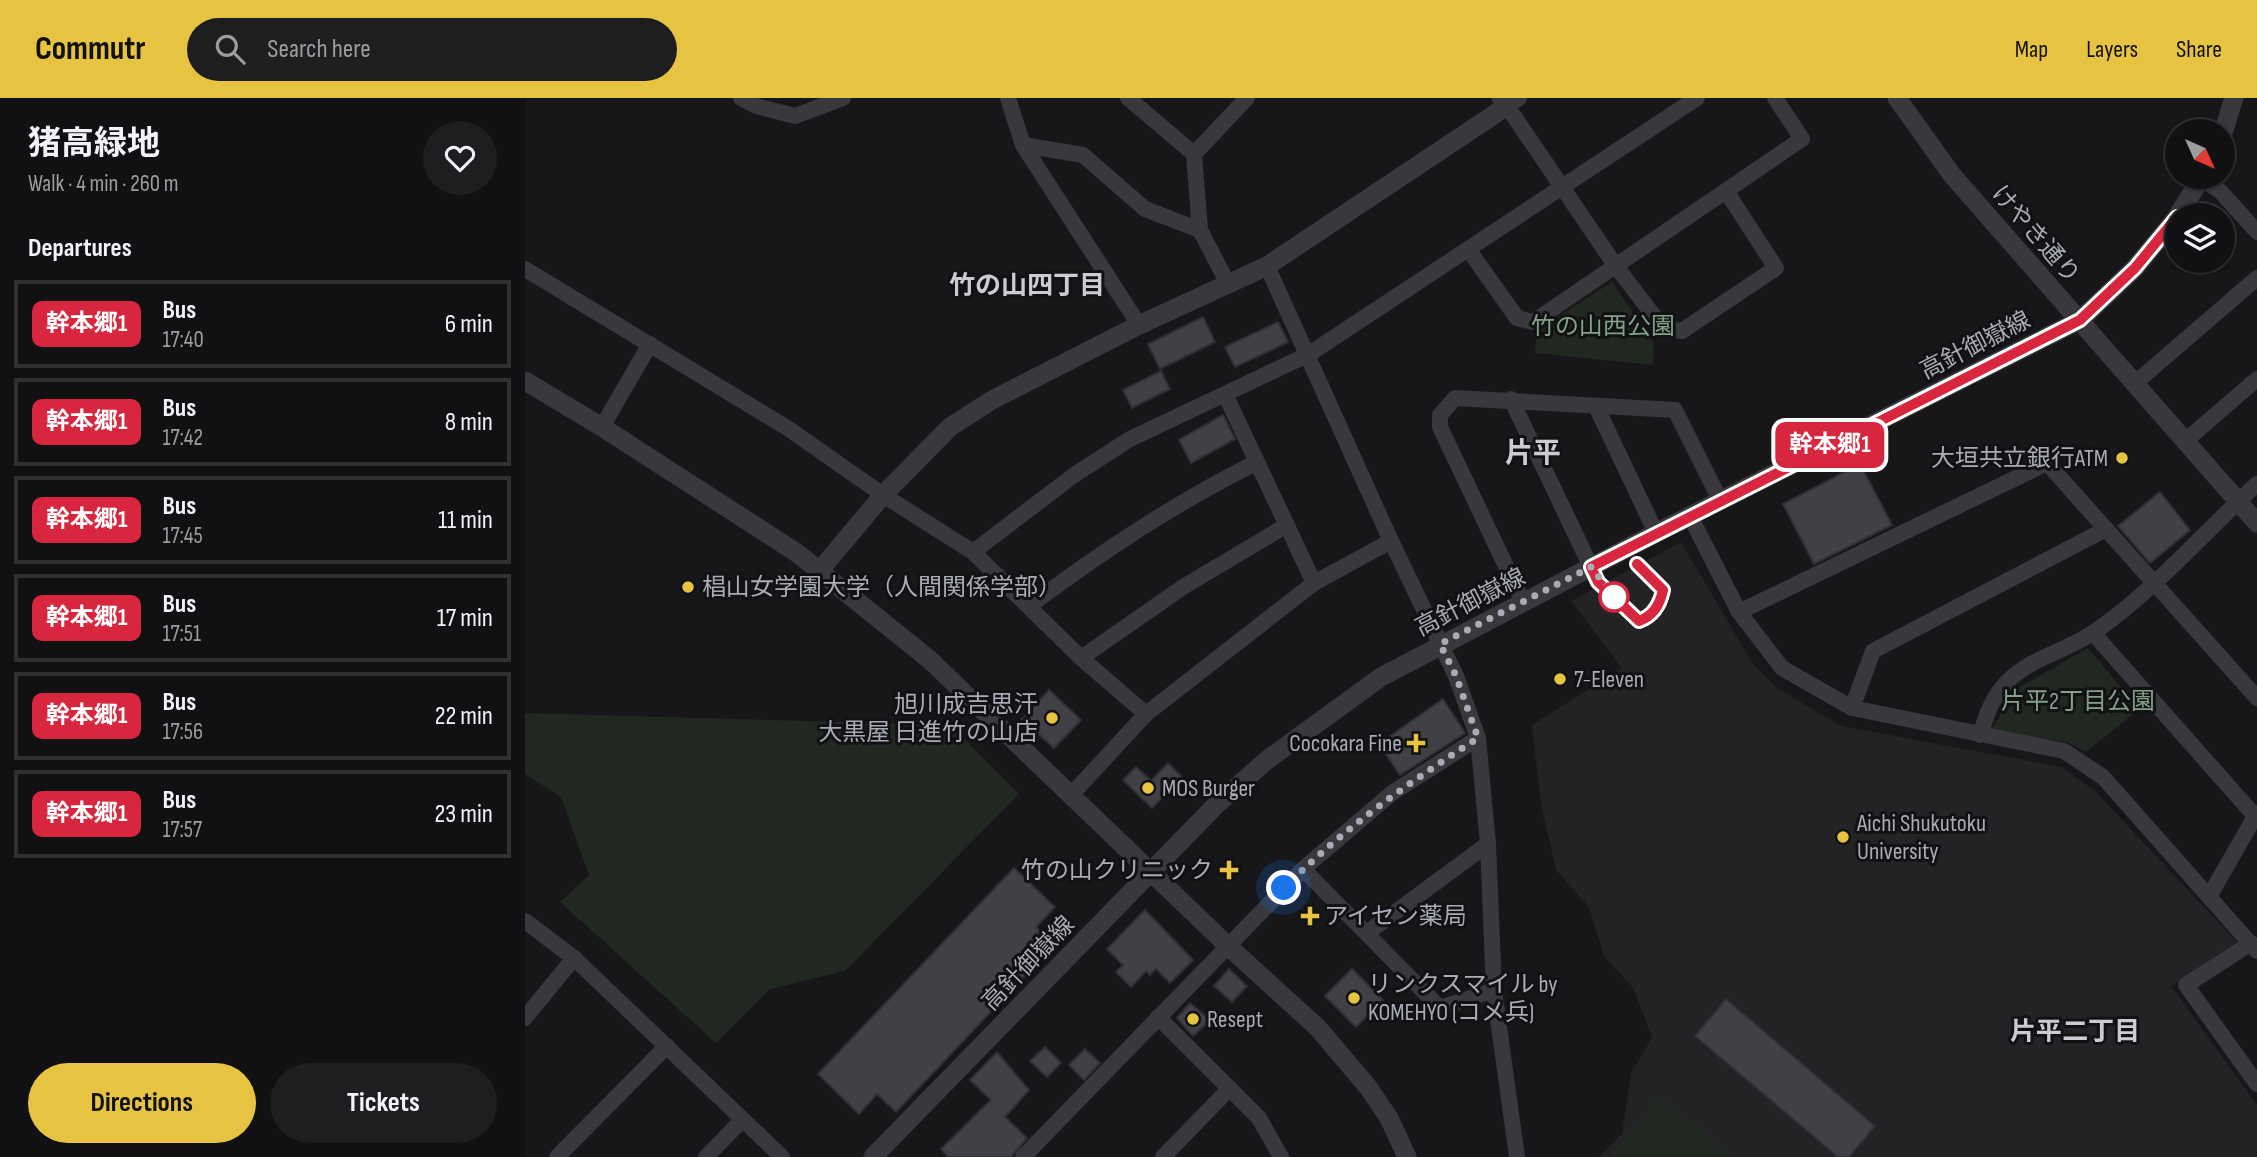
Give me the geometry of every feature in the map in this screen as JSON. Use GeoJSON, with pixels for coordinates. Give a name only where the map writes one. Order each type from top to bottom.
{"type":"FeatureCollection","features":[{"type":"Feature","properties":{"kind":"street"},"geometry":{"type":"LineString","coordinates":[[741,98],[756,106],[795,116],[843,98]]}},
{"type":"Feature","properties":{"kind":"street"},"geometry":{"type":"LineString","coordinates":[[1008,98],[1023,145],[1139,325]]}},
{"type":"Feature","properties":{"kind":"street"},"geometry":{"type":"LineString","coordinates":[[1128,98],[1194,154],[1200,230],[1227,282]]}},
{"type":"Feature","properties":{"kind":"street"},"geometry":{"type":"LineString","coordinates":[[1194,154],[1247,98]]}},
{"type":"Feature","properties":{"kind":"street"},"geometry":{"type":"LineString","coordinates":[[973,552],[1075,475],[1130,439],[1309,354],[1697,98]]}},
{"type":"Feature","properties":{"kind":"street"},"geometry":{"type":"LineString","coordinates":[[1468,249],[1517,318],[1534,322],[1802,139],[1775,98]]}},
{"type":"Feature","properties":{"kind":"street","name":"けやき通り"},"geometry":{"type":"LineString","coordinates":[[1896,98],[1952,175],[2257,523]]}},
{"type":"Feature","properties":{"kind":"street"},"geometry":{"type":"LineString","coordinates":[[2227,119],[2234,98]]}},
{"type":"Feature","properties":{"kind":"street"},"geometry":{"type":"LineString","coordinates":[[821,569],[883,495],[950,427],[992,400],[1139,325],[1227,282],[1267,266],[1509,101],[1562,187],[1615,265],[1664,329],[1682,331],[1776,268],[1726,191]]}},
{"type":"Feature","properties":{"kind":"street"},"geometry":{"type":"LineString","coordinates":[[1023,145],[1083,155],[1145,209],[1200,230]]}},
{"type":"Feature","properties":{"kind":"street"},"geometry":{"type":"LineString","coordinates":[[2218,189],[2257,232]]}},
{"type":"Feature","properties":{"kind":"street","name":"高針御嶽線"},"geometry":{"type":"LineString","coordinates":[[873,1157],[1216,805],[1268,760],[1351,696],[1440,644],[2080,320],[2135,268],[2165,232]]}},
{"type":"Feature","properties":{"kind":"street"},"geometry":{"type":"LineString","coordinates":[[1267,266],[1309,354],[1391,541],[1456,676],[1478,738],[1489,844],[1494,990],[1517,1157]]}},
{"type":"Feature","properties":{"kind":"street"},"geometry":{"type":"LineString","coordinates":[[525,269],[789,429],[883,495],[973,552],[1081,658],[1146,714]]}},
{"type":"Feature","properties":{"kind":"street"},"geometry":{"type":"LineString","coordinates":[[2134,384],[2257,278]]}},
{"type":"Feature","properties":{"kind":"street"},"geometry":{"type":"LineString","coordinates":[[602,427],[650,344]]}},
{"type":"Feature","properties":{"kind":"street"},"geometry":{"type":"LineString","coordinates":[[2184,442],[2257,379]]}},
{"type":"Feature","properties":{"kind":"street"},"geometry":{"type":"LineString","coordinates":[[525,382],[602,427],[821,569],[930,660],[1228,946],[1318,1028],[1347,1060],[1388,1118],[1407,1157]]}},
{"type":"Feature","properties":{"kind":"street"},"geometry":{"type":"LineString","coordinates":[[1225,394],[1314,583]]}},
{"type":"Feature","properties":{"kind":"street"},"geometry":{"type":"LineString","coordinates":[[1523,602],[1440,427],[1440,415],[1455,398],[1675,410],[1720,500]]}},
{"type":"Feature","properties":{"kind":"street"},"geometry":{"type":"LineString","coordinates":[[1511,399],[1591,567]]}},
{"type":"Feature","properties":{"kind":"street"},"geometry":{"type":"LineString","coordinates":[[1596,406],[1656,533]]}},
{"type":"Feature","properties":{"kind":"street"},"geometry":{"type":"LineString","coordinates":[[1029,606],[1118,540],[1184,499],[1257,461]]}},
{"type":"Feature","properties":{"kind":"street"},"geometry":{"type":"LineString","coordinates":[[1739,612],[2047,463],[2257,698]]}},
{"type":"Feature","properties":{"kind":"street"},"geometry":{"type":"LineString","coordinates":[[1980,735],[1990,705],[2014,676],[2028,664],[2093,633],[2153,583],[2257,484]]}},
{"type":"Feature","properties":{"kind":"street"},"geometry":{"type":"LineString","coordinates":[[1690,516],[1739,612],[1782,668],[1852,708],[2064,751],[2103,777],[2254,947],[2186,985],[2257,1084]]}},
{"type":"Feature","properties":{"kind":"street"},"geometry":{"type":"LineString","coordinates":[[1081,658],[1183,587],[1287,525]]}},
{"type":"Feature","properties":{"kind":"street"},"geometry":{"type":"LineString","coordinates":[[1852,708],[1873,651],[2106,530]]}},
{"type":"Feature","properties":{"kind":"street"},"geometry":{"type":"LineString","coordinates":[[1072,794],[1146,714],[1314,583],[1391,541]]}},
{"type":"Feature","properties":{"kind":"street"},"geometry":{"type":"LineString","coordinates":[[2093,633],[2256,814],[2210,895]]}},
{"type":"Feature","properties":{"kind":"street"},"geometry":{"type":"LineString","coordinates":[[1023,1157],[1303,869],[1392,793],[1478,738]]}},
{"type":"Feature","properties":{"kind":"street"},"geometry":{"type":"LineString","coordinates":[[1367,933],[1489,844]]}},
{"type":"Feature","properties":{"kind":"street"},"geometry":{"type":"LineString","coordinates":[[1303,869],[1440,1008],[1494,990]]}},
{"type":"Feature","properties":{"kind":"street"},"geometry":{"type":"LineString","coordinates":[[525,921],[574,958],[782,1157]]}},
{"type":"Feature","properties":{"kind":"street"},"geometry":{"type":"LineString","coordinates":[[525,1018],[574,958]]}},
{"type":"Feature","properties":{"kind":"street"},"geometry":{"type":"LineString","coordinates":[[1158,1017],[1259,1118],[1281,1157]]}},
{"type":"Feature","properties":{"kind":"street"},"geometry":{"type":"LineString","coordinates":[[557,1157],[667,1046]]}},
{"type":"Feature","properties":{"kind":"street"},"geometry":{"type":"LineString","coordinates":[[1163,1157],[1230,1088]]}},
{"type":"Feature","properties":{"kind":"street"},"geometry":{"type":"LineString","coordinates":[[706,1157],[742,1120]]}},
{"type":"Feature","properties":{"kind":"shaded area","name":"Aichi Shukutoku University"},"geometry":{"type":"Polygon","coordinates":[[[1681,542],[1753,664],[1777,688],[1841,726],[2062,767],[2095,791],[2237,942],[2171,986],[2257,1105],[2257,1157],[1599,1157],[1622,1134],[1631,1073],[1652,1038],[1634,989],[1604,956],[1589,907],[1556,870],[1541,804],[1532,725],[1622,668],[1571,601],[1681,542]]]}},
{"type":"Feature","properties":{"kind":"green space","name":"竹の山西公園"},"geometry":{"type":"Polygon","coordinates":[[[1612,282],[1654,343],[1653,365],[1535,353],[1537,330],[1612,282]]]}},
{"type":"Feature","properties":{"kind":"green space","name":"片平2丁目公園"},"geometry":{"type":"Polygon","coordinates":[[[2088,648],[2139,709],[2086,752],[2069,743],[1992,729],[2016,689],[2088,648]]]}},
{"type":"Feature","properties":{"kind":"green space"},"geometry":{"type":"Polygon","coordinates":[[[525,713],[950,725],[1019,794],[845,971],[770,989],[716,1043],[560,902],[589,875],[561,797],[525,774],[525,713]]]}},
{"type":"Feature","properties":{"kind":"green space"},"geometry":{"type":"Polygon","coordinates":[[[1661,1096],[1733,1157],[1610,1157],[1661,1096]]]}},
{"type":"Feature","properties":{"kind":"building"},"geometry":{"type":"Polygon","coordinates":[[[1203,317],[1215,342],[1160,369],[1148,344],[1203,317]]]}},
{"type":"Feature","properties":{"kind":"building"},"geometry":{"type":"Polygon","coordinates":[[[1278,322],[1288,342],[1235,367],[1225,347],[1278,322]]]}},
{"type":"Feature","properties":{"kind":"building"},"geometry":{"type":"Polygon","coordinates":[[[1161,371],[1170,389],[1132,408],[1123,390],[1161,371]]]}},
{"type":"Feature","properties":{"kind":"building"},"geometry":{"type":"Polygon","coordinates":[[[1223,415],[1235,439],[1191,463],[1179,440],[1223,415]]]}},
{"type":"Feature","properties":{"kind":"building"},"geometry":{"type":"Polygon","coordinates":[[[1860,464],[1892,525],[1814,564],[1783,504],[1860,464]]]}},
{"type":"Feature","properties":{"kind":"building"},"geometry":{"type":"Polygon","coordinates":[[[2160,492],[2190,530],[2150,563],[2118,526],[2160,492]]]}},
{"type":"Feature","properties":{"kind":"building"},"geometry":{"type":"Polygon","coordinates":[[[1049,690],[1081,720],[1054,748],[1022,719],[1049,690]]]}},
{"type":"Feature","properties":{"kind":"building"},"geometry":{"type":"Polygon","coordinates":[[[1443,699],[1465,733],[1400,775],[1379,744],[1443,699]]]}},
{"type":"Feature","properties":{"kind":"building"},"geometry":{"type":"Polygon","coordinates":[[[1168,763],[1182,777],[1152,808],[1123,780],[1136,767],[1151,781],[1168,763]]]}},
{"type":"Feature","properties":{"kind":"building"},"geometry":{"type":"Polygon","coordinates":[[[1014,868],[1055,907],[1036,927],[1054,945],[896,1112],[877,1094],[859,1114],[818,1074],[1014,868]]]}},
{"type":"Feature","properties":{"kind":"building"},"geometry":{"type":"Polygon","coordinates":[[[1145,910],[1193,960],[1170,983],[1156,969],[1150,975],[1146,971],[1131,987],[1116,972],[1123,965],[1107,949],[1145,910]]]}},
{"type":"Feature","properties":{"kind":"building"},"geometry":{"type":"Polygon","coordinates":[[[1229,969],[1247,986],[1232,1002],[1214,986],[1229,969]]]}},
{"type":"Feature","properties":{"kind":"building","name":"リンクスマイル by KOMEHYO (コメ兵)"},"geometry":{"type":"Polygon","coordinates":[[[1352,969],[1383,1000],[1356,1027],[1325,996],[1352,969]]]}},
{"type":"Feature","properties":{"kind":"building"},"geometry":{"type":"Polygon","coordinates":[[[1726,999],[1875,1126],[1849,1157],[1838,1157],[1695,1036],[1726,999]]]}},
{"type":"Feature","properties":{"kind":"building","name":"Resept"},"geometry":{"type":"Polygon","coordinates":[[[1190,1003],[1210,1020],[1193,1036],[1177,1018],[1190,1003]]]}},
{"type":"Feature","properties":{"kind":"building"},"geometry":{"type":"Polygon","coordinates":[[[1045,1047],[1061,1063],[1047,1077],[1030,1061],[1045,1047]]]}},
{"type":"Feature","properties":{"kind":"building"},"geometry":{"type":"Polygon","coordinates":[[[1085,1049],[1100,1063],[1084,1080],[1069,1065],[1085,1049]]]}},
{"type":"Feature","properties":{"kind":"building"},"geometry":{"type":"Polygon","coordinates":[[[997,1052],[1029,1090],[1005,1117],[1027,1138],[1011,1157],[948,1157],[941,1149],[991,1100],[970,1080],[997,1052]]]}},
{"type":"Feature","properties":{"kind":"bus line","name":"幹本郷1"},"geometry":{"type":"LineString","coordinates":[[1637,564],[1663,590],[1660,605],[1646,619],[1639,621],[1598,582],[1591,567],[2080,320],[2135,268],[2165,233]]}},
{"type":"Feature","properties":{"kind":"place","name":"大垣共立銀行ATM"},"geometry":{"type":"Point","coordinates":[2122,458]}},
{"type":"Feature","properties":{"kind":"place","name":"椙山女学園大学（人間関係学部）"},"geometry":{"type":"Point","coordinates":[688,587]}},
{"type":"Feature","properties":{"kind":"place","name":"7-Eleven"},"geometry":{"type":"Point","coordinates":[1560,679]}},
{"type":"Feature","properties":{"kind":"place","name":"旭川成吉思汗 大黒屋 日進竹の山店"},"geometry":{"type":"Point","coordinates":[1052,718]}},
{"type":"Feature","properties":{"kind":"place","name":"Cocokara Fine"},"geometry":{"type":"Point","coordinates":[1416,743]}},
{"type":"Feature","properties":{"kind":"place","name":"MOS Burger"},"geometry":{"type":"Point","coordinates":[1148,788]}},
{"type":"Feature","properties":{"kind":"place","name":"Aichi Shukutoku University"},"geometry":{"type":"Point","coordinates":[1843,837]}},
{"type":"Feature","properties":{"kind":"place","name":"竹の山クリニック"},"geometry":{"type":"Point","coordinates":[1229,870]}},
{"type":"Feature","properties":{"kind":"place","name":"アイセン薬局"},"geometry":{"type":"Point","coordinates":[1310,916]}},
{"type":"Feature","properties":{"kind":"place","name":"リンクスマイル by KOMEHYO (コメ兵)"},"geometry":{"type":"Point","coordinates":[1354,998]}},
{"type":"Feature","properties":{"kind":"place","name":"Resept"},"geometry":{"type":"Point","coordinates":[1193,1019]}},
{"type":"Feature","properties":{"kind":"district","name":"竹の山四丁目"},"geometry":{"type":"Point","coordinates":[1027,285]}},
{"type":"Feature","properties":{"kind":"district","name":"片平"},"geometry":{"type":"Point","coordinates":[1533,452]}},
{"type":"Feature","properties":{"kind":"district","name":"片平二丁目"},"geometry":{"type":"Point","coordinates":[2075,1031]}},
{"type":"Feature","properties":{"kind":"route"},"geometry":{"type":"LineString","coordinates":[[1284,888],[1346,830],[1392,793],[1478,738],[1456,676],[1440,644],[1591,567],[1614,597]]}}]}
